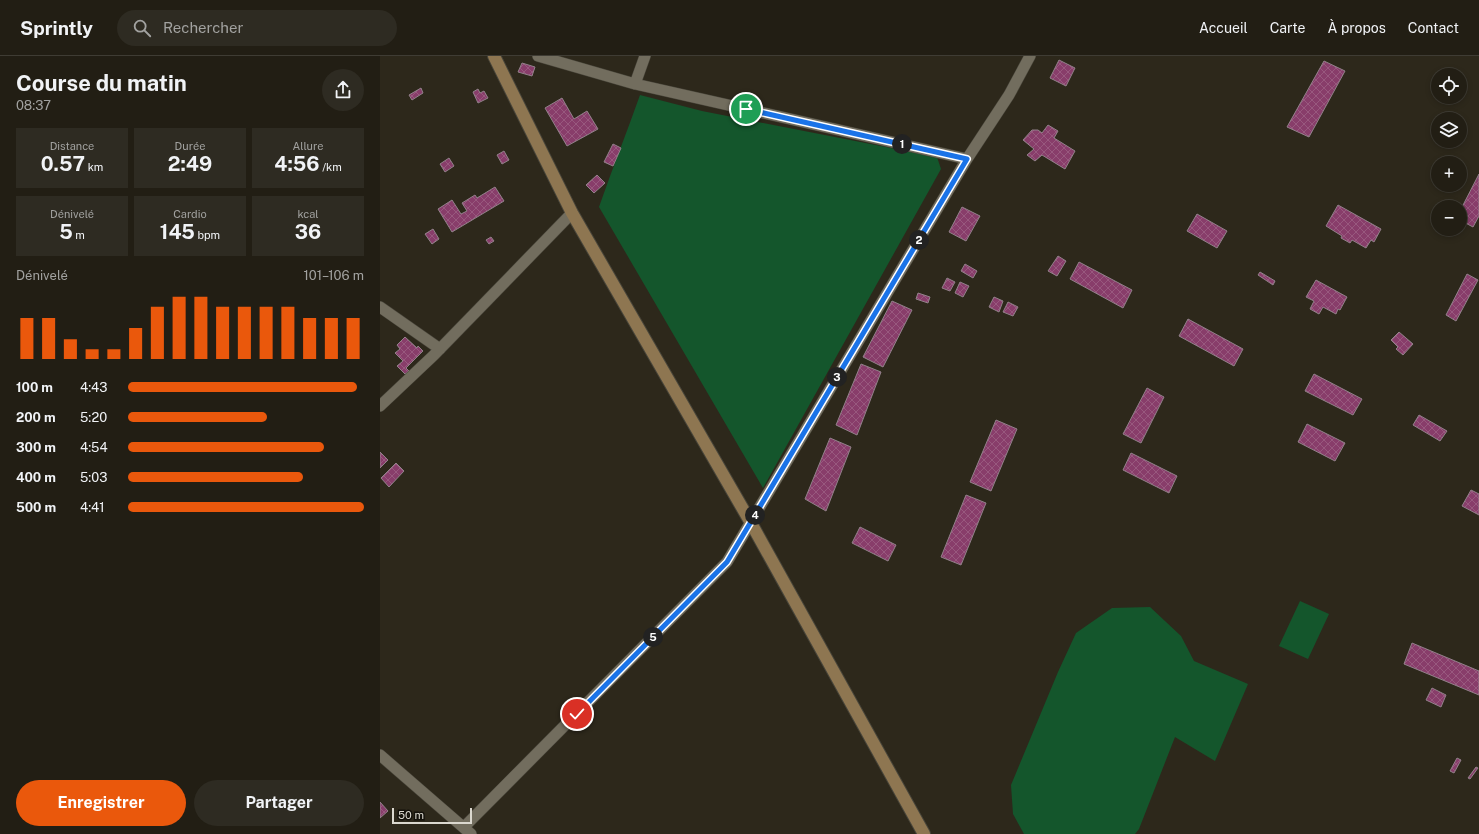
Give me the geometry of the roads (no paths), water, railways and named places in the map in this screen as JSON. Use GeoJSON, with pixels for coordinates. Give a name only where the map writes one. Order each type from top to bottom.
{"type":"FeatureCollection","features":[{"type":"Feature","properties":{"kind":"main road"},"geometry":{"type":"LineString","coordinates":[[494,56],[572,213],[751,522],[924,834]]}},
{"type":"Feature","properties":{"kind":"street"},"geometry":{"type":"LineString","coordinates":[[538,56],[635,84],[967,159]]}},
{"type":"Feature","properties":{"kind":"street"},"geometry":{"type":"LineString","coordinates":[[635,84],[645,56]]}},
{"type":"Feature","properties":{"kind":"street"},"geometry":{"type":"LineString","coordinates":[[380,755],[468,831],[727,562],[967,159],[1009,95],[1030,56]]}},
{"type":"Feature","properties":{"kind":"street"},"geometry":{"type":"LineString","coordinates":[[380,406],[440,349],[572,213]]}},
{"type":"Feature","properties":{"kind":"street"},"geometry":{"type":"LineString","coordinates":[[380,307],[440,349]]}}]}
